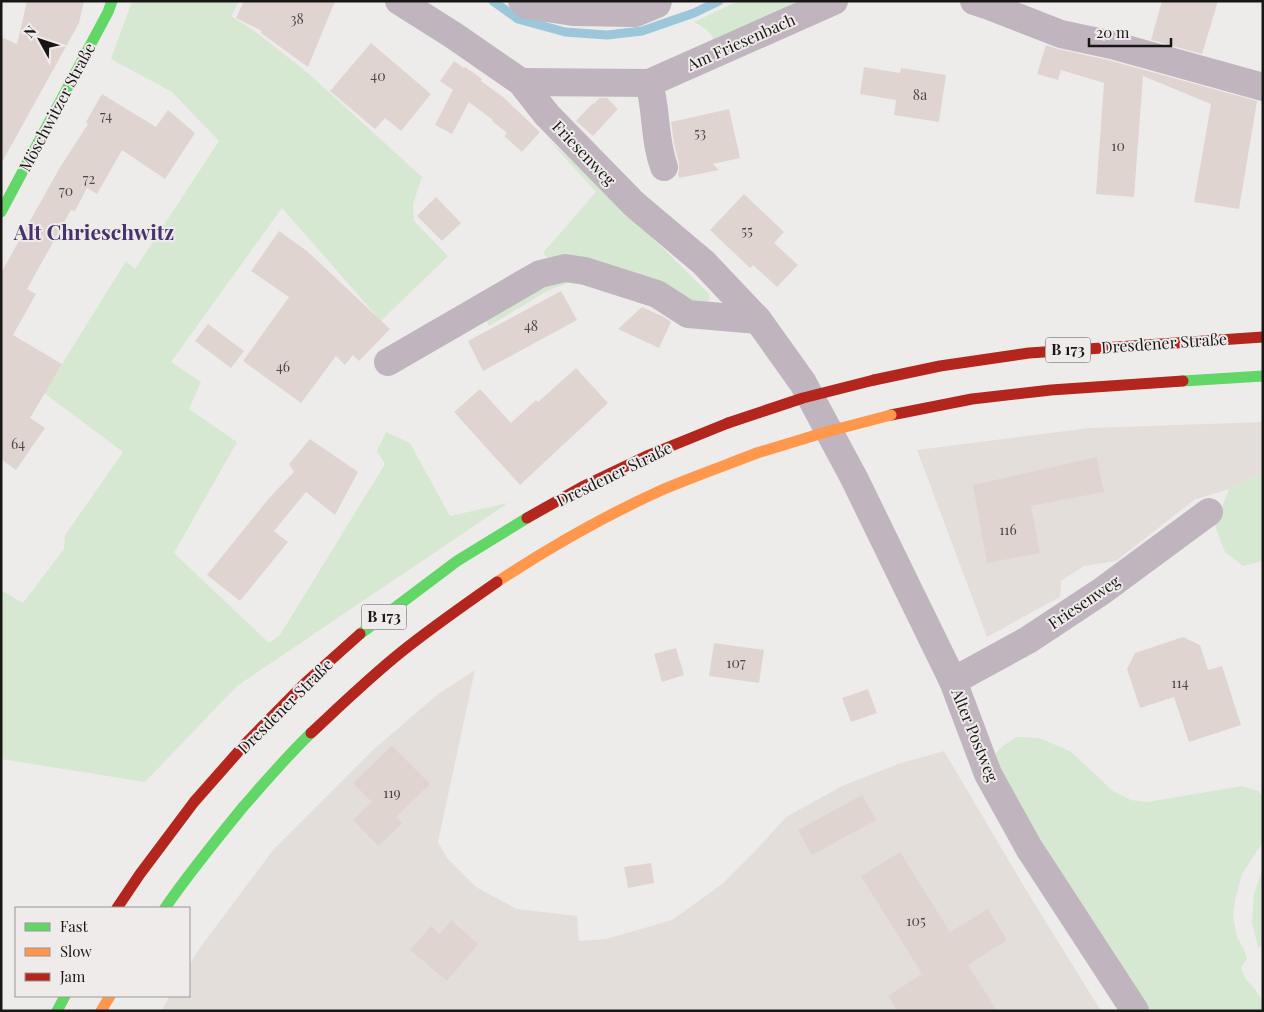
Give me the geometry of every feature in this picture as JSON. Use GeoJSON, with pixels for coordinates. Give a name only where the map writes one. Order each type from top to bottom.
{"type":"FeatureCollection","features":[{"type":"Feature","properties":{"kind":"main road","name":"Möschwitzer Straße"},"geometry":{"type":"LineString","coordinates":[[1,212],[108,12],[112,1]]}},
{"type":"Feature","properties":{"kind":"main road","name":"Dresdener Straße"},"geometry":{"type":"LineString","coordinates":[[118,907],[194,802],[246,742],[304,684],[359,635],[457,562],[518,523],[582,487],[649,455],[728,423],[803,398],[874,380],[940,366],[1029,352],[1263,337]]}},
{"type":"Feature","properties":{"kind":"main road","name":"B 173"},"geometry":{"type":"LineString","coordinates":[[166,907],[200,860],[254,794],[316,728],[365,682],[428,630],[481,592],[536,557],[606,518],[682,482],[757,453],[890,415],[972,399],[1080,388],[1263,376]]}},
{"type":"Feature","properties":{"kind":"main road"},"geometry":{"type":"LineString","coordinates":[[57,1011],[64,997]]}},
{"type":"Feature","properties":{"kind":"main road"},"geometry":{"type":"LineString","coordinates":[[101,1011],[109,997]]}},
{"type":"Feature","properties":{"kind":"street","name":"Friesenweg"},"geometry":{"type":"LineString","coordinates":[[398,1],[453,35],[521,82],[548,115],[634,204],[704,263],[758,320],[802,383],[838,446]]}},
{"type":"Feature","properties":{"kind":"street"},"geometry":{"type":"LineString","coordinates":[[522,1],[527,5],[572,12],[635,13],[657,4],[658,1]]}},
{"type":"Feature","properties":{"kind":"street","name":"Am Friesenbach"},"geometry":{"type":"LineString","coordinates":[[521,82],[649,84],[834,1]]}},
{"type":"Feature","properties":{"kind":"street"},"geometry":{"type":"LineString","coordinates":[[974,1],[1061,34],[1112,45],[1263,87]]}},
{"type":"Feature","properties":{"kind":"street"},"geometry":{"type":"LineString","coordinates":[[649,84],[660,155],[664,167]]}},
{"type":"Feature","properties":{"kind":"street"},"geometry":{"type":"LineString","coordinates":[[388,362],[540,274],[565,268],[585,271],[657,294],[688,314],[758,320]]}},
{"type":"Feature","properties":{"kind":"street","name":"Alter Postweg"},"geometry":{"type":"LineString","coordinates":[[838,446],[953,681],[988,774],[1029,848],[1135,1011]]}},
{"type":"Feature","properties":{"kind":"street","name":"Friesenweg"},"geometry":{"type":"LineString","coordinates":[[953,681],[1028,640],[1102,591],[1209,512]]}},
{"type":"Feature","properties":{"kind":"shaded area"},"geometry":{"type":"Polygon","coordinates":[[[1263,422],[1263,473],[1229,489],[1194,500],[1116,561],[1084,566],[1061,581],[1060,597],[987,637],[917,450],[1089,428],[1263,422]]]}},
{"type":"Feature","properties":{"kind":"shaded area"},"geometry":{"type":"Polygon","coordinates":[[[475,670],[438,842],[447,858],[476,887],[517,909],[577,916],[579,941],[606,939],[672,920],[722,884],[786,817],[842,786],[898,764],[944,751],[1101,1011],[161,1011],[169,997],[190,997],[190,963],[273,850],[374,749],[438,694],[475,670]]]}},
{"type":"Feature","properties":{"kind":"green space"},"geometry":{"type":"Polygon","coordinates":[[[132,1],[239,1],[231,16],[256,32],[309,74],[422,177],[413,204],[414,221],[448,256],[381,321],[282,208],[171,362],[201,382],[189,409],[237,442],[174,553],[269,643],[280,635],[385,464],[377,451],[386,432],[410,443],[450,516],[508,503],[237,686],[145,782],[1,759],[1,590],[23,603],[64,549],[65,535],[123,452],[44,393],[126,261],[135,269],[219,141],[172,92],[111,59],[132,1]]]}},
{"type":"Feature","properties":{"kind":"green space"},"geometry":{"type":"Polygon","coordinates":[[[738,1],[815,1],[716,44],[712,36],[702,26],[694,22],[738,1]]]}},
{"type":"Feature","properties":{"kind":"green space"},"geometry":{"type":"Polygon","coordinates":[[[547,138],[603,189],[709,294],[710,299],[704,304],[553,264],[543,253],[596,192],[547,138]]]}},
{"type":"Feature","properties":{"kind":"green space"},"geometry":{"type":"Polygon","coordinates":[[[574,281],[549,290],[489,326],[484,314],[544,283],[574,281]]]}},
{"type":"Feature","properties":{"kind":"green space"},"geometry":{"type":"Polygon","coordinates":[[[1263,473],[1263,561],[1243,566],[1225,552],[1215,526],[1229,489],[1263,473]]]}},
{"type":"Feature","properties":{"kind":"green space"},"geometry":{"type":"Polygon","coordinates":[[[1017,737],[1039,738],[1070,751],[1113,791],[1131,800],[1147,802],[1242,786],[1258,791],[1263,796],[1263,842],[1242,874],[1233,915],[1237,937],[1247,959],[1241,967],[1245,978],[1263,1002],[1263,1011],[1143,1011],[995,767],[996,753],[1004,745],[1017,737]]]}},
{"type":"Feature","properties":{"kind":"green space"},"geometry":{"type":"Polygon","coordinates":[[[1263,868],[1263,945],[1258,947],[1252,923],[1254,894],[1263,868]]]}},
{"type":"Feature","properties":{"kind":"building"},"geometry":{"type":"Polygon","coordinates":[[[27,1],[84,1],[79,23],[1,164],[1,37],[17,44],[27,1]]]}},
{"type":"Feature","properties":{"kind":"building"},"geometry":{"type":"Polygon","coordinates":[[[244,1],[335,1],[308,67],[261,33],[262,31],[236,18],[244,1]]]}},
{"type":"Feature","properties":{"kind":"building"},"geometry":{"type":"Polygon","coordinates":[[[1162,1],[1218,1],[1202,54],[1151,40],[1162,1]]]}},
{"type":"Feature","properties":{"kind":"building"},"geometry":{"type":"Polygon","coordinates":[[[371,43],[431,94],[401,131],[385,118],[375,129],[330,91],[371,43]]]}},
{"type":"Feature","properties":{"kind":"building"},"geometry":{"type":"Polygon","coordinates":[[[1046,45],[1257,101],[1239,209],[1194,202],[1211,104],[1143,76],[1134,197],[1096,194],[1104,83],[1061,70],[1058,80],[1037,74],[1046,45]]]}},
{"type":"Feature","properties":{"kind":"building"},"geometry":{"type":"Polygon","coordinates":[[[454,61],[482,79],[481,81],[503,97],[540,132],[522,152],[504,136],[507,133],[469,102],[452,134],[435,125],[453,90],[440,81],[454,61]]]}},
{"type":"Feature","properties":{"kind":"building"},"geometry":{"type":"Polygon","coordinates":[[[864,67],[900,73],[901,68],[946,75],[939,122],[894,115],[896,100],[860,94],[864,67]]]}},
{"type":"Feature","properties":{"kind":"building"},"geometry":{"type":"Polygon","coordinates":[[[102,94],[156,127],[168,110],[195,133],[165,179],[122,150],[97,194],[87,188],[75,211],[71,210],[27,289],[36,294],[13,335],[62,364],[30,418],[45,428],[16,470],[1,459],[1,273],[59,169],[88,124],[86,122],[102,94]]]}},
{"type":"Feature","properties":{"kind":"building"},"geometry":{"type":"Polygon","coordinates":[[[599,98],[607,98],[618,109],[593,136],[576,121],[599,98]]]}},
{"type":"Feature","properties":{"kind":"building"},"geometry":{"type":"Polygon","coordinates":[[[729,109],[740,158],[713,164],[719,170],[679,178],[679,163],[671,122],[729,109]]]}},
{"type":"Feature","properties":{"kind":"building"},"geometry":{"type":"Polygon","coordinates":[[[744,194],[784,232],[774,243],[798,265],[777,287],[753,265],[750,268],[710,230],[744,194]]]}},
{"type":"Feature","properties":{"kind":"building"},"geometry":{"type":"Polygon","coordinates":[[[436,197],[461,223],[442,241],[417,216],[436,197]]]}},
{"type":"Feature","properties":{"kind":"building"},"geometry":{"type":"Polygon","coordinates":[[[279,231],[307,251],[390,329],[359,361],[353,355],[345,365],[336,356],[301,403],[243,361],[289,297],[251,271],[279,231]]]}},
{"type":"Feature","properties":{"kind":"building"},"geometry":{"type":"Polygon","coordinates":[[[561,291],[577,320],[483,371],[468,341],[561,291]]]}},
{"type":"Feature","properties":{"kind":"building"},"geometry":{"type":"Polygon","coordinates":[[[642,307],[671,322],[659,348],[618,329],[642,307]]]}},
{"type":"Feature","properties":{"kind":"building"},"geometry":{"type":"Polygon","coordinates":[[[208,324],[244,351],[231,368],[195,341],[208,324]]]}},
{"type":"Feature","properties":{"kind":"building"},"geometry":{"type":"Polygon","coordinates":[[[576,368],[608,403],[520,485],[454,412],[480,389],[511,423],[576,368]]]}},
{"type":"Feature","properties":{"kind":"building"},"geometry":{"type":"Polygon","coordinates":[[[310,439],[358,472],[335,515],[306,492],[274,531],[288,542],[240,601],[207,575],[270,497],[294,472],[289,464],[310,439]]]}},
{"type":"Feature","properties":{"kind":"building"},"geometry":{"type":"Polygon","coordinates":[[[1097,457],[1104,492],[1031,506],[1040,553],[987,563],[973,485],[1097,457]]]}},
{"type":"Feature","properties":{"kind":"building"},"geometry":{"type":"Polygon","coordinates":[[[1183,637],[1200,645],[1208,670],[1222,666],[1241,725],[1189,742],[1174,697],[1140,708],[1127,669],[1135,653],[1183,637]]]}},
{"type":"Feature","properties":{"kind":"building"},"geometry":{"type":"Polygon","coordinates":[[[714,643],[764,650],[759,683],[709,676],[714,643]]]}},
{"type":"Feature","properties":{"kind":"building"},"geometry":{"type":"Polygon","coordinates":[[[676,648],[684,675],[662,682],[654,654],[676,648]]]}},
{"type":"Feature","properties":{"kind":"building"},"geometry":{"type":"Polygon","coordinates":[[[868,689],[877,713],[851,722],[842,698],[868,689]]]}},
{"type":"Feature","properties":{"kind":"building"},"geometry":{"type":"Polygon","coordinates":[[[392,746],[430,784],[396,817],[403,823],[378,846],[353,820],[372,802],[353,783],[392,746]]]}},
{"type":"Feature","properties":{"kind":"building"},"geometry":{"type":"Polygon","coordinates":[[[862,795],[876,820],[812,855],[798,830],[862,795]]]}},
{"type":"Feature","properties":{"kind":"building"},"geometry":{"type":"Polygon","coordinates":[[[900,852],[950,932],[988,909],[1007,940],[968,965],[997,1011],[897,1011],[888,996],[922,974],[861,876],[900,852]]]}},
{"type":"Feature","properties":{"kind":"building"},"geometry":{"type":"Polygon","coordinates":[[[651,863],[654,883],[628,888],[624,867],[651,863]]]}},
{"type":"Feature","properties":{"kind":"building"},"geometry":{"type":"Polygon","coordinates":[[[451,920],[478,944],[447,981],[410,950],[431,926],[440,934],[451,920]]]}},
{"type":"Feature","properties":{"kind":"waterway"},"geometry":{"type":"LineString","coordinates":[[493,1],[518,19],[565,32],[607,35],[642,31],[694,13],[719,1]]}},
{"type":"Feature","properties":{"kind":"traffic: fast"},"geometry":{"type":"LineString","coordinates":[[1,212],[108,12],[112,1]]}},
{"type":"Feature","properties":{"kind":"traffic: fast"},"geometry":{"type":"LineString","coordinates":[[1183,381],[1263,376]]}},
{"type":"Feature","properties":{"kind":"traffic: fast"},"geometry":{"type":"LineString","coordinates":[[360,634],[457,561],[527,518]]}},
{"type":"Feature","properties":{"kind":"traffic: fast"},"geometry":{"type":"LineString","coordinates":[[166,907],[193,869],[243,807],[311,733]]}},
{"type":"Feature","properties":{"kind":"traffic: fast"},"geometry":{"type":"LineString","coordinates":[[57,1011],[64,997]]}},
{"type":"Feature","properties":{"kind":"traffic: slow"},"geometry":{"type":"LineString","coordinates":[[757,453],[891,415]]}},
{"type":"Feature","properties":{"kind":"traffic: slow"},"geometry":{"type":"LineString","coordinates":[[497,582],[537,556],[621,510],[664,489],[757,453]]}},
{"type":"Feature","properties":{"kind":"traffic: slow"},"geometry":{"type":"LineString","coordinates":[[101,1011],[109,997]]}},
{"type":"Feature","properties":{"kind":"traffic: jam"},"geometry":{"type":"LineString","coordinates":[[874,380],[940,366],[1029,353],[1263,337]]}},
{"type":"Feature","properties":{"kind":"traffic: jam"},"geometry":{"type":"LineString","coordinates":[[728,423],[803,398],[874,380]]}},
{"type":"Feature","properties":{"kind":"traffic: jam"},"geometry":{"type":"LineString","coordinates":[[891,415],[972,399],[1051,390],[1183,381]]}},
{"type":"Feature","properties":{"kind":"traffic: jam"},"geometry":{"type":"LineString","coordinates":[[527,518],[582,487],[649,455],[728,423]]}},
{"type":"Feature","properties":{"kind":"traffic: jam"},"geometry":{"type":"LineString","coordinates":[[311,733],[400,653],[497,582]]}},
{"type":"Feature","properties":{"kind":"traffic: jam"},"geometry":{"type":"LineString","coordinates":[[118,907],[194,802],[246,743],[304,684],[360,634]]}},
{"type":"Feature","properties":{"kind":"district","name":"Alt Chrieschwitz"},"geometry":{"type":"Point","coordinates":[94,233]}}]}
